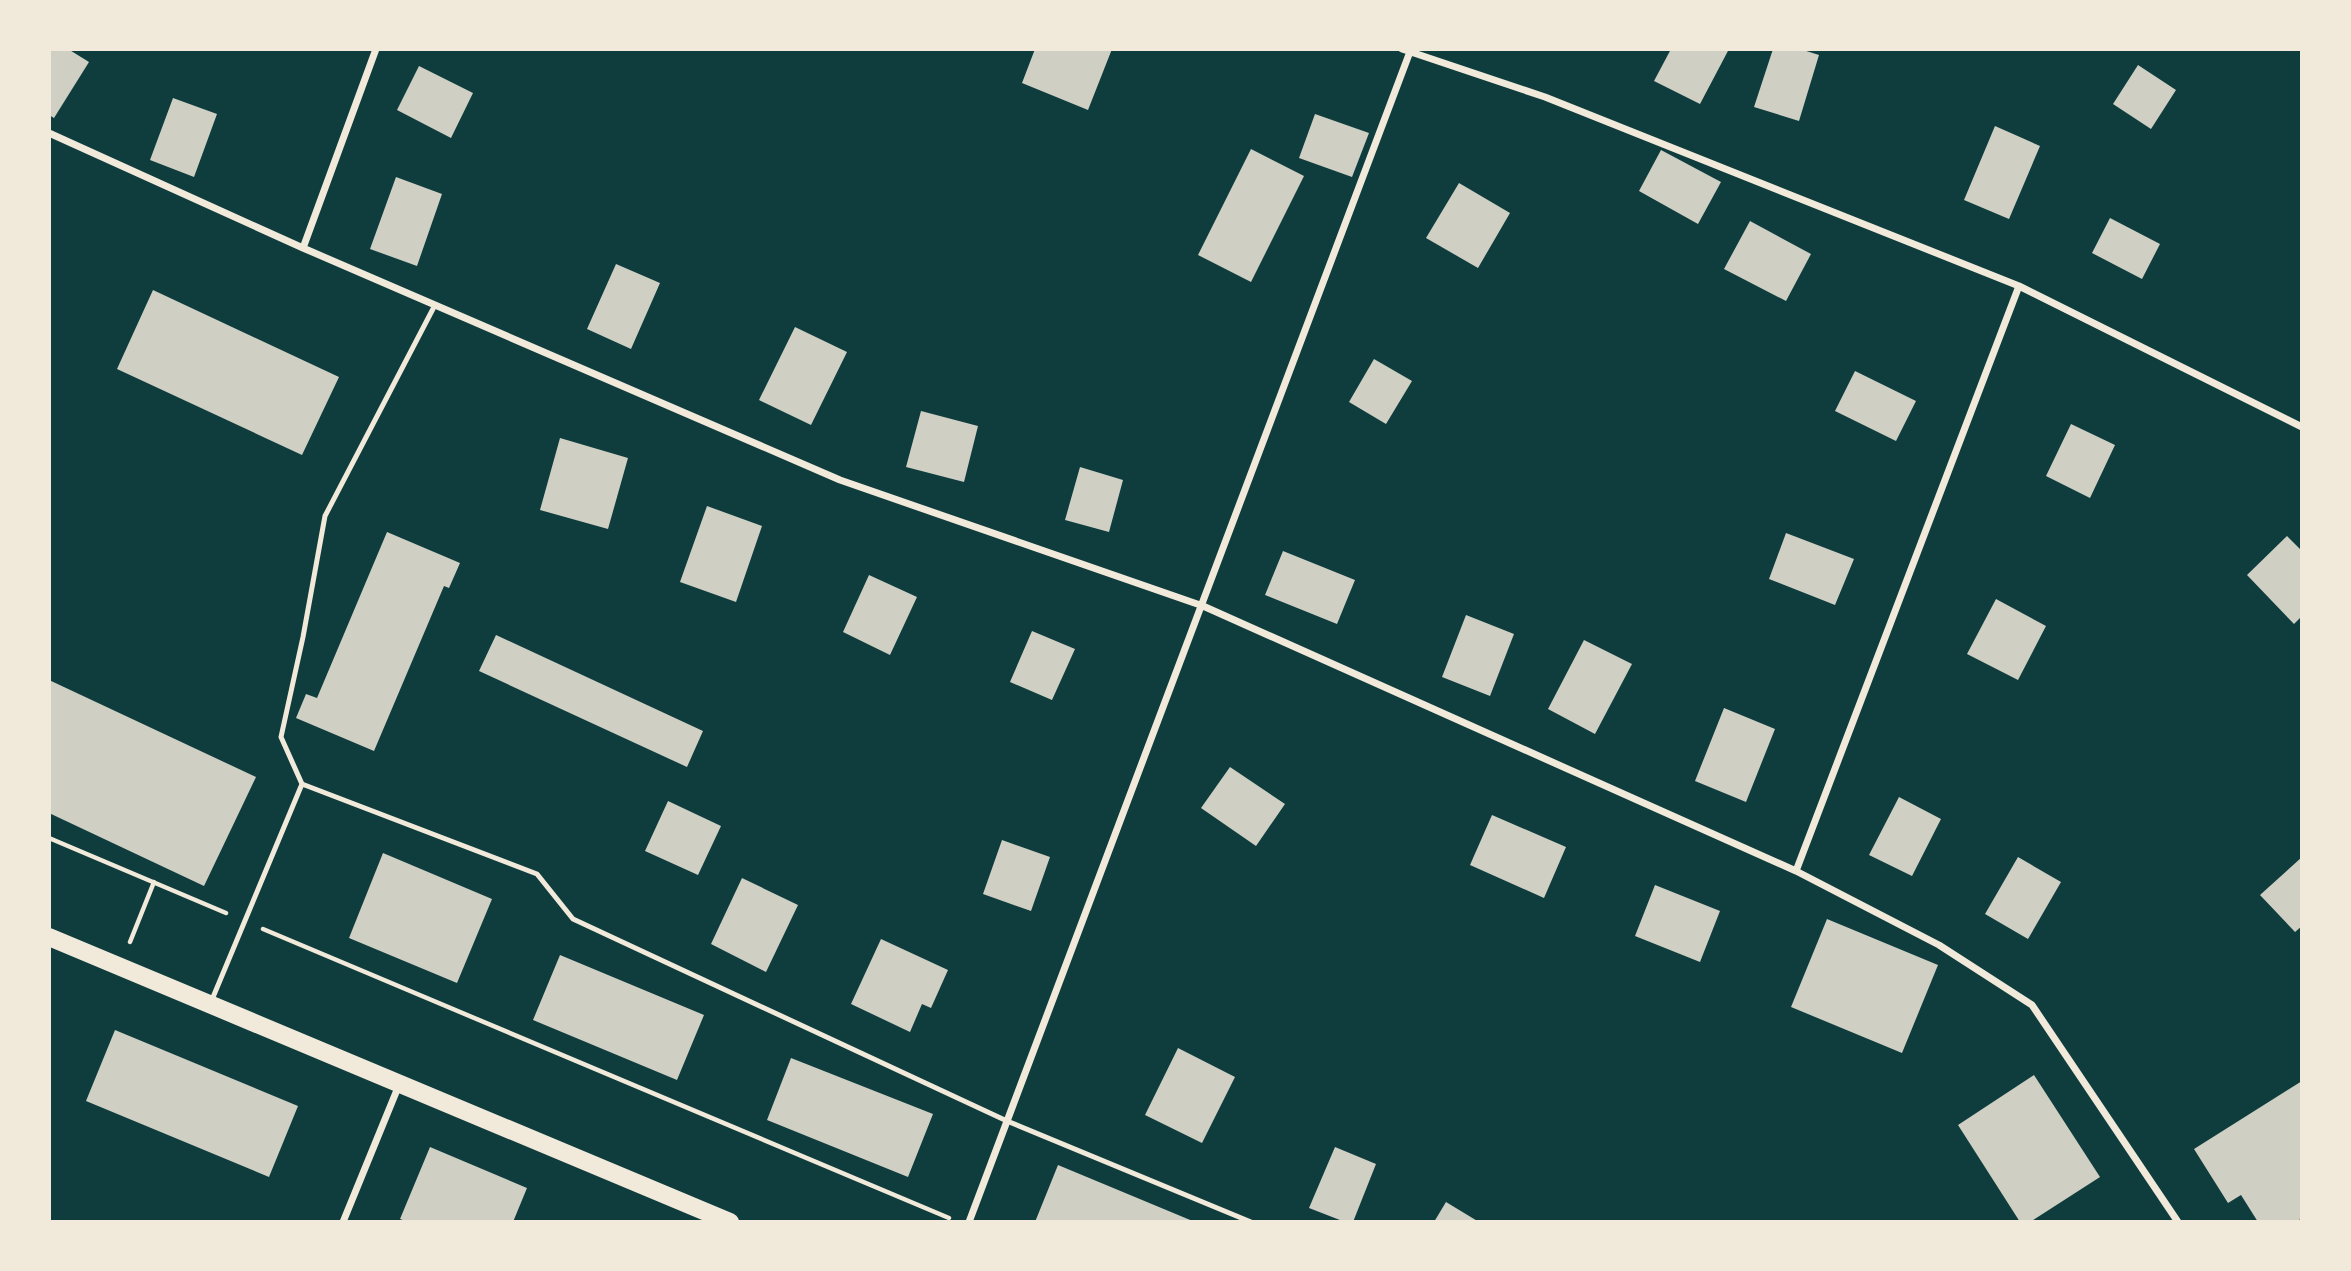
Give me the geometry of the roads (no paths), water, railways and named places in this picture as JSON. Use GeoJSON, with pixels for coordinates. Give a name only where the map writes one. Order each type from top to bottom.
{"type":"FeatureCollection","features":[{"type":"Feature","properties":{"kind":"main road"},"geometry":{"type":"LineString","coordinates":[[49,937],[730,1222]]}},
{"type":"Feature","properties":{"kind":"street"},"geometry":{"type":"LineString","coordinates":[[303,247],[376,49]]}},
{"type":"Feature","properties":{"kind":"street"},"geometry":{"type":"LineString","coordinates":[[969,1222],[1203,606],[1408,50],[1545,97],[2019,286],[2302,427]]}},
{"type":"Feature","properties":{"kind":"street"},"geometry":{"type":"LineString","coordinates":[[49,133],[435,305],[840,480],[1203,606],[1796,871],[1939,945],[2032,1005],[2178,1222]]}},
{"type":"Feature","properties":{"kind":"street"},"geometry":{"type":"LineString","coordinates":[[1796,871],[2019,286]]}},
{"type":"Feature","properties":{"kind":"street"},"geometry":{"type":"LineString","coordinates":[[343,1222],[399,1084]]}},
{"type":"Feature","properties":{"kind":"lane"},"geometry":{"type":"LineString","coordinates":[[435,305],[325,516],[281,737],[302,784],[537,874],[573,919],[1007,1121],[1251,1222]]}},
{"type":"Feature","properties":{"kind":"lane"},"geometry":{"type":"LineString","coordinates":[[209,1005],[302,784]]}}]}
